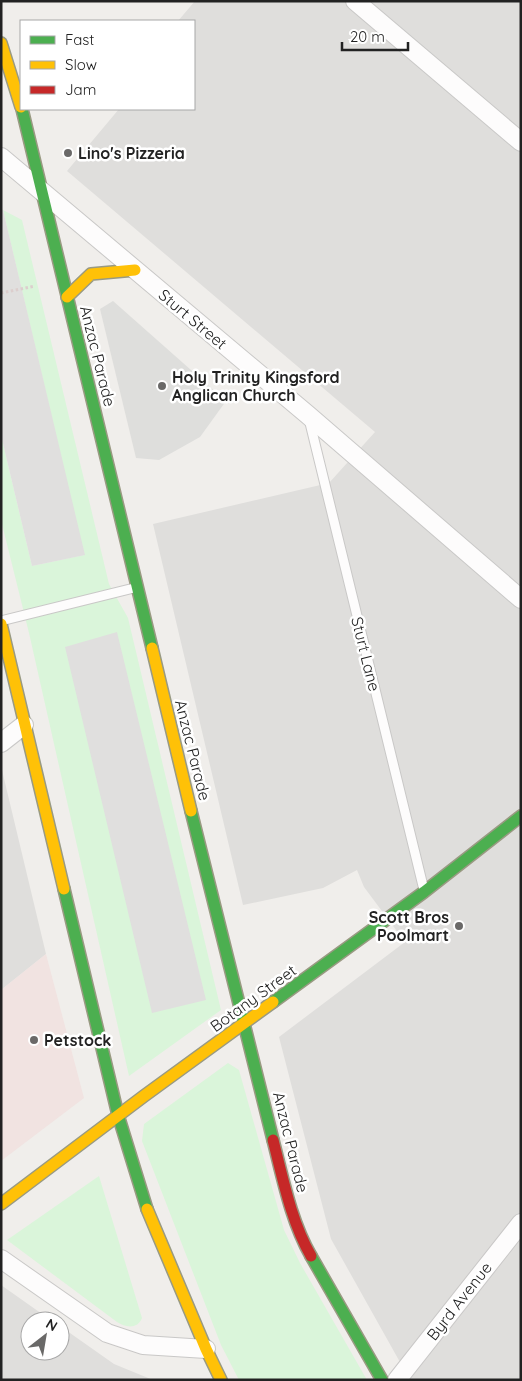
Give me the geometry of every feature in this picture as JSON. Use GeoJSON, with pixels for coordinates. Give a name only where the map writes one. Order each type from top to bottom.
{"type":"FeatureCollection","features":[{"type":"Feature","properties":{"kind":"main road","name":"Anzac Parade"},"geometry":{"type":"LineString","coordinates":[[1,42],[20,102]]}},
{"type":"Feature","properties":{"kind":"main road","name":"Anzac Parade"},"geometry":{"type":"LineString","coordinates":[[23,110],[233,984],[286,1193],[297,1227],[318,1270],[382,1380]]}},
{"type":"Feature","properties":{"kind":"main road"},"geometry":{"type":"LineString","coordinates":[[67,297],[91,274],[135,270]]}},
{"type":"Feature","properties":{"kind":"main road"},"geometry":{"type":"LineString","coordinates":[[1,622],[118,1115],[150,1219],[221,1380]]}},
{"type":"Feature","properties":{"kind":"main road","name":"Botany Street"},"geometry":{"type":"LineString","coordinates":[[1,1204],[118,1115],[424,892],[521,816]]}},
{"type":"Feature","properties":{"kind":"street"},"geometry":{"type":"LineString","coordinates":[[355,1],[521,142]]}},
{"type":"Feature","properties":{"kind":"street","name":"Sturt Street"},"geometry":{"type":"LineString","coordinates":[[1,157],[308,415],[521,599]]}},
{"type":"Feature","properties":{"kind":"street"},"geometry":{"type":"LineString","coordinates":[[1,743],[24,725]]}},
{"type":"Feature","properties":{"kind":"street","name":"Byrd Avenue"},"geometry":{"type":"LineString","coordinates":[[397,1380],[521,1223]]}},
{"type":"Feature","properties":{"kind":"street"},"geometry":{"type":"LineString","coordinates":[[1,1259],[107,1333],[143,1345],[206,1349]]}},
{"type":"Feature","properties":{"kind":"lane","name":"Sturt Lane"},"geometry":{"type":"LineString","coordinates":[[308,415],[424,892]]}},
{"type":"Feature","properties":{"kind":"lane"},"geometry":{"type":"LineString","coordinates":[[1,622],[138,587]]}},
{"type":"Feature","properties":{"kind":"path"},"geometry":{"type":"LineString","coordinates":[[1,293],[35,286]]}},
{"type":"Feature","properties":{"kind":"shaded area"},"geometry":{"type":"Polygon","coordinates":[[[195,1],[521,1],[521,1380],[410,1380],[331,1239],[279,1037],[405,942],[364,887],[357,870],[323,888],[243,905],[153,524],[329,483],[375,432],[67,171],[118,110],[195,110],[195,20],[179,20],[195,1]]]}},
{"type":"Feature","properties":{"kind":"shaded area"},"geometry":{"type":"Polygon","coordinates":[[[1,209],[3,210],[85,555],[32,566],[1,435],[1,209]]]}},
{"type":"Feature","properties":{"kind":"shaded area"},"geometry":{"type":"Polygon","coordinates":[[[113,301],[226,401],[200,437],[159,460],[136,458],[100,309],[113,301]]]}},
{"type":"Feature","properties":{"kind":"shaded area"},"geometry":{"type":"Polygon","coordinates":[[[117,632],[206,1000],[152,1013],[65,647],[117,632]]]}},
{"type":"Feature","properties":{"kind":"shaded area"},"geometry":{"type":"Polygon","coordinates":[[[1,766],[46,954],[1,990],[1,766]]]}},
{"type":"Feature","properties":{"kind":"shaded area"},"geometry":{"type":"Polygon","coordinates":[[[46,954],[84,1098],[1,1161],[1,990],[46,954]]]}},
{"type":"Feature","properties":{"kind":"shaded area"},"geometry":{"type":"Polygon","coordinates":[[[1,1285],[38,1311],[20,1311],[20,1361],[70,1361],[70,1333],[114,1364],[153,1380],[1,1380],[1,1285]]]}},
{"type":"Feature","properties":{"kind":"green space"},"geometry":{"type":"Polygon","coordinates":[[[3,210],[22,220],[109,584],[128,618],[221,1010],[129,1076],[29,633],[1,520],[1,435],[32,566],[84,555],[3,210]]]}},
{"type":"Feature","properties":{"kind":"green space"},"geometry":{"type":"Polygon","coordinates":[[[228,1063],[239,1070],[284,1230],[300,1263],[367,1380],[239,1380],[221,1345],[142,1141],[144,1124],[228,1063]]]}},
{"type":"Feature","properties":{"kind":"green space"},"geometry":{"type":"Polygon","coordinates":[[[99,1176],[142,1318],[135,1326],[128,1326],[117,1322],[7,1240],[99,1176]]]}},
{"type":"Feature","properties":{"kind":"traffic: fast"},"geometry":{"type":"LineString","coordinates":[[22,110],[152,648]]}},
{"type":"Feature","properties":{"kind":"traffic: fast"},"geometry":{"type":"LineString","coordinates":[[191,811],[273,1140]]}},
{"type":"Feature","properties":{"kind":"traffic: fast"},"geometry":{"type":"LineString","coordinates":[[273,1002],[424,892],[521,816]]}},
{"type":"Feature","properties":{"kind":"traffic: fast"},"geometry":{"type":"LineString","coordinates":[[64,889],[118,1115],[147,1209]]}},
{"type":"Feature","properties":{"kind":"traffic: fast"},"geometry":{"type":"LineString","coordinates":[[311,1256],[382,1380]]}},
{"type":"Feature","properties":{"kind":"traffic: slow"},"geometry":{"type":"LineString","coordinates":[[1,43],[20,104]]}},
{"type":"Feature","properties":{"kind":"traffic: slow"},"geometry":{"type":"LineString","coordinates":[[67,297],[91,274],[135,270]]}},
{"type":"Feature","properties":{"kind":"traffic: slow"},"geometry":{"type":"LineString","coordinates":[[1,624],[64,889]]}},
{"type":"Feature","properties":{"kind":"traffic: slow"},"geometry":{"type":"LineString","coordinates":[[152,648],[191,811]]}},
{"type":"Feature","properties":{"kind":"traffic: slow"},"geometry":{"type":"LineString","coordinates":[[1,1204],[273,1002]]}},
{"type":"Feature","properties":{"kind":"traffic: slow"},"geometry":{"type":"LineString","coordinates":[[147,1209],[221,1380]]}},
{"type":"Feature","properties":{"kind":"traffic: jam"},"geometry":{"type":"LineString","coordinates":[[273,1140],[293,1214],[311,1256]]}},
{"type":"Feature","properties":{"kind":"place","name":"Lino's Pizzeria"},"geometry":{"type":"Point","coordinates":[68,153]}},
{"type":"Feature","properties":{"kind":"place","name":"Holy Trinity Kingsford Anglican Church"},"geometry":{"type":"Point","coordinates":[162,386]}},
{"type":"Feature","properties":{"kind":"place","name":"Scott Bros Poolmart"},"geometry":{"type":"Point","coordinates":[459,926]}},
{"type":"Feature","properties":{"kind":"place","name":"Petstock"},"geometry":{"type":"Point","coordinates":[34,1040]}}]}
